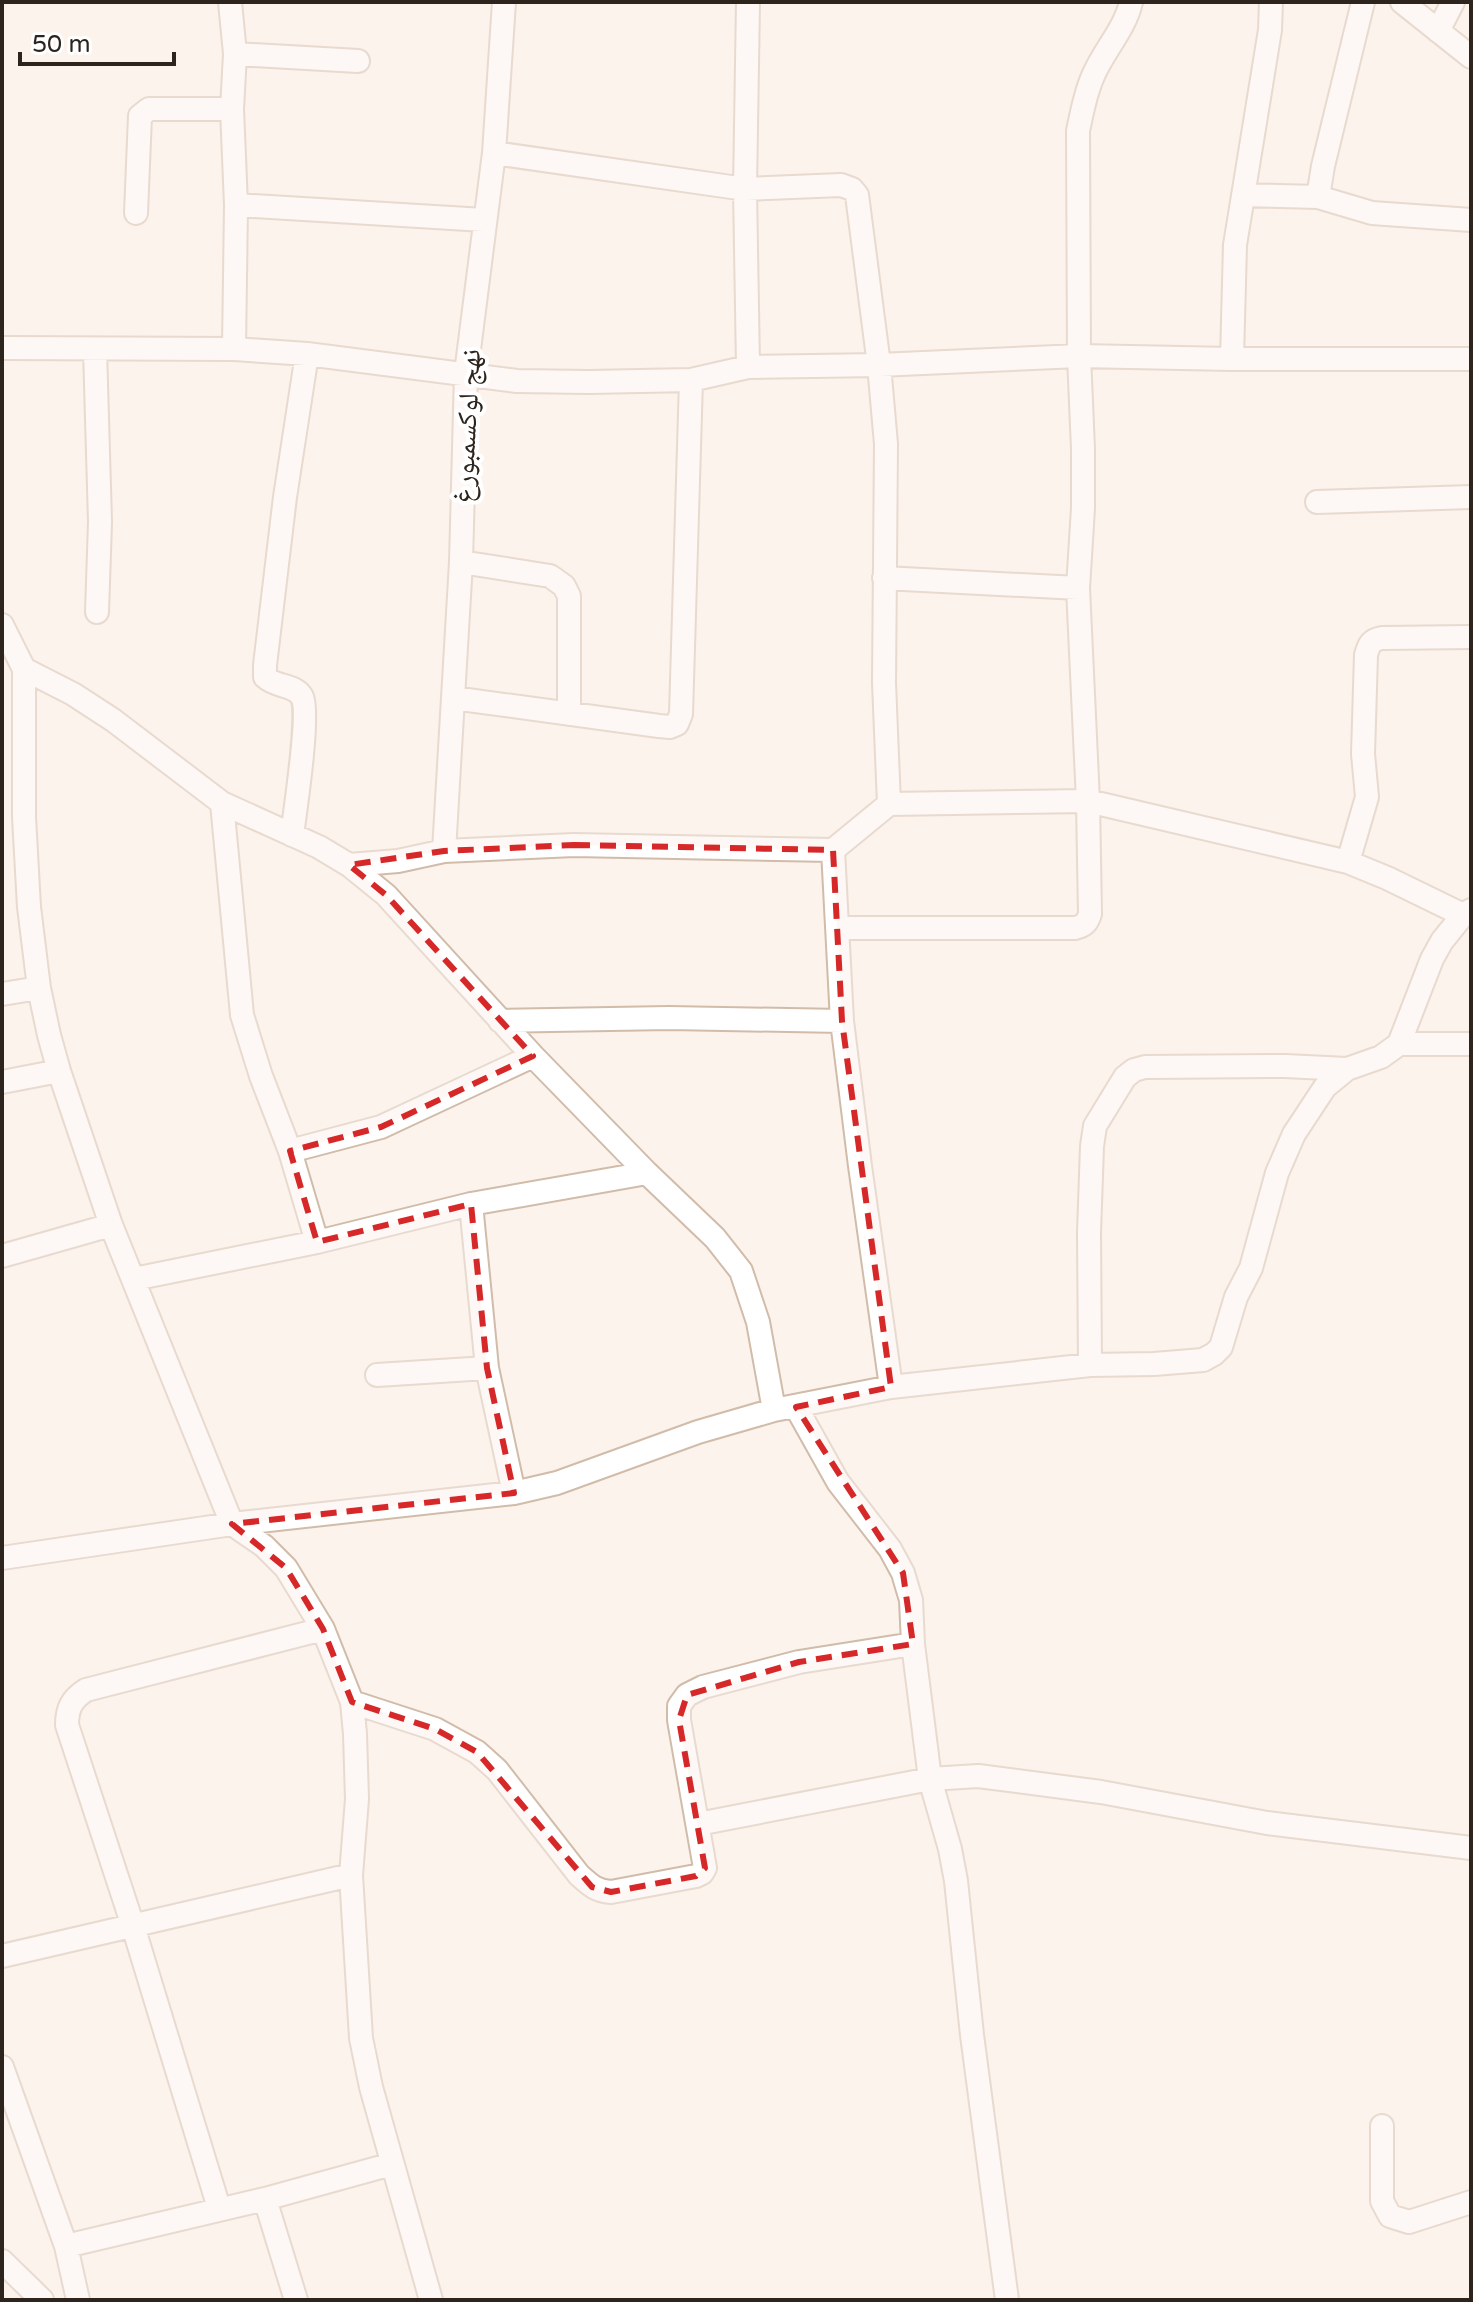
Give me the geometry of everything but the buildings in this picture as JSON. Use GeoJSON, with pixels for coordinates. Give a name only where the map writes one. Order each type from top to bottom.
{"type":"FeatureCollection","features":[{"type":"Feature","properties":{"kind":"street"},"geometry":{"type":"LineString","coordinates":[[230,2],[235,54],[232,109],[236,205],[234,349]]}},
{"type":"Feature","properties":{"kind":"street","name":"نهج لوكسمبورغ"},"geometry":{"type":"LineString","coordinates":[[444,851],[461,562],[466,373],[494,153],[504,2]]}},
{"type":"Feature","properties":{"kind":"street"},"geometry":{"type":"LineString","coordinates":[[748,2],[745,189],[748,367]]}},
{"type":"Feature","properties":{"kind":"street"},"geometry":{"type":"LineString","coordinates":[[837,928],[1083,927],[1090,914],[1078,588],[1083,464],[1078,131],[1093,74],[1128,16],[1131,2]]}},
{"type":"Feature","properties":{"kind":"street"},"geometry":{"type":"LineString","coordinates":[[1232,359],[1235,245],[1270,30],[1271,2]]}},
{"type":"Feature","properties":{"kind":"street"},"geometry":{"type":"LineString","coordinates":[[1318,197],[1363,2]]}},
{"type":"Feature","properties":{"kind":"street"},"geometry":{"type":"LineString","coordinates":[[1402,2],[1471,57]]}},
{"type":"Feature","properties":{"kind":"street"},"geometry":{"type":"LineString","coordinates":[[1438,31],[1453,2]]}},
{"type":"Feature","properties":{"kind":"street"},"geometry":{"type":"LineString","coordinates":[[235,54],[358,61]]}},
{"type":"Feature","properties":{"kind":"street"},"geometry":{"type":"LineString","coordinates":[[136,213],[140,116],[149,109],[232,109]]}},
{"type":"Feature","properties":{"kind":"street"},"geometry":{"type":"LineString","coordinates":[[494,153],[745,189],[841,185],[857,195],[886,444],[884,683],[889,804]]}},
{"type":"Feature","properties":{"kind":"street"},"geometry":{"type":"LineString","coordinates":[[1243,195],[1318,197],[1372,213],[1471,220]]}},
{"type":"Feature","properties":{"kind":"street"},"geometry":{"type":"LineString","coordinates":[[236,205],[484,220]]}},
{"type":"Feature","properties":{"kind":"street"},"geometry":{"type":"LineString","coordinates":[[2,348],[234,349],[307,354],[517,381],[691,380],[748,367],[1079,356],[1471,359]]}},
{"type":"Feature","properties":{"kind":"street"},"geometry":{"type":"LineString","coordinates":[[95,349],[100,522],[97,612]]}},
{"type":"Feature","properties":{"kind":"street"},"geometry":{"type":"LineString","coordinates":[[292,835],[305,703],[301,694],[294,689],[273,684],[265,677],[265,665],[285,497],[307,354]]}},
{"type":"Feature","properties":{"kind":"street"},"geometry":{"type":"LineString","coordinates":[[453,698],[670,727],[677,724],[682,698],[691,380]]}},
{"type":"Feature","properties":{"kind":"street"},"geometry":{"type":"LineString","coordinates":[[1317,502],[1471,497]]}},
{"type":"Feature","properties":{"kind":"street"},"geometry":{"type":"LineString","coordinates":[[461,562],[550,576],[564,586],[569,596],[569,714]]}},
{"type":"Feature","properties":{"kind":"street"},"geometry":{"type":"LineString","coordinates":[[884,578],[1078,588]]}},
{"type":"Feature","properties":{"kind":"street"},"geometry":{"type":"LineString","coordinates":[[2,625],[24,669],[25,832],[29,907],[39,988],[59,1071],[111,1225],[232,1524],[264,1546],[286,1568],[323,1629],[352,1702],[357,1799],[351,1875],[361,2038],[371,2087],[431,2300]]}},
{"type":"Feature","properties":{"kind":"street"},"geometry":{"type":"LineString","coordinates":[[1348,862],[1367,797],[1363,754],[1368,644],[1382,638],[1471,637]]}},
{"type":"Feature","properties":{"kind":"street"},"geometry":{"type":"LineString","coordinates":[[24,669],[73,694],[113,720],[222,803],[319,847],[349,865],[386,895],[533,1056],[715,1238],[741,1271],[785,1409],[890,1549],[903,1573],[911,1600],[913,1644],[930,1779],[956,1881],[972,2035],[1007,2300]]}},
{"type":"Feature","properties":{"kind":"street"},"geometry":{"type":"LineString","coordinates":[[2,1558],[232,1524],[514,1493],[557,1483],[698,1432],[785,1409],[891,1387],[1090,1365],[1203,1360],[1221,1347],[1236,1297],[1251,1268],[1277,1173],[1294,1134],[1325,1087],[1347,1069],[1381,1057],[1399,1044],[1432,959],[1442,941],[1467,912],[1348,862],[1088,801],[889,804],[833,850],[574,845],[444,851],[398,861],[349,865]]}},
{"type":"Feature","properties":{"kind":"street"},"geometry":{"type":"LineString","coordinates":[[222,803],[242,1015],[290,1151],[317,1242]]}},
{"type":"Feature","properties":{"kind":"street"},"geometry":{"type":"LineString","coordinates":[[833,850],[842,1021],[891,1387]]}},
{"type":"Feature","properties":{"kind":"street"},"geometry":{"type":"LineString","coordinates":[[2,994],[39,988]]}},
{"type":"Feature","properties":{"kind":"street"},"geometry":{"type":"LineString","coordinates":[[500,1021],[669,1018],[842,1021]]}},
{"type":"Feature","properties":{"kind":"street"},"geometry":{"type":"LineString","coordinates":[[1399,1044],[1471,1044]]}},
{"type":"Feature","properties":{"kind":"street"},"geometry":{"type":"LineString","coordinates":[[290,1151],[381,1127],[533,1056]]}},
{"type":"Feature","properties":{"kind":"street"},"geometry":{"type":"LineString","coordinates":[[1090,1365],[1092,1146],[1095,1126],[1125,1077],[1145,1067],[1347,1069]]}},
{"type":"Feature","properties":{"kind":"street"},"geometry":{"type":"LineString","coordinates":[[2,1082],[59,1071]]}},
{"type":"Feature","properties":{"kind":"street"},"geometry":{"type":"LineString","coordinates":[[134,1279],[317,1242],[471,1204],[647,1173]]}},
{"type":"Feature","properties":{"kind":"street"},"geometry":{"type":"LineString","coordinates":[[471,1204],[487,1368],[514,1493]]}},
{"type":"Feature","properties":{"kind":"street"},"geometry":{"type":"LineString","coordinates":[[2,1256],[111,1225]]}},
{"type":"Feature","properties":{"kind":"street"},"geometry":{"type":"LineString","coordinates":[[377,1375],[487,1368]]}},
{"type":"Feature","properties":{"kind":"street"},"geometry":{"type":"LineString","coordinates":[[219,2208],[133,1926],[67,1725],[67,1712],[72,1701],[86,1690],[323,1629]]}},
{"type":"Feature","properties":{"kind":"street"},"geometry":{"type":"LineString","coordinates":[[352,1702],[435,1729],[477,1752],[497,1770],[579,1875],[592,1887],[611,1892],[702,1873],[705,1868],[679,1720],[679,1706],[687,1695],[703,1687],[799,1662],[913,1644]]}},
{"type":"Feature","properties":{"kind":"street"},"geometry":{"type":"LineString","coordinates":[[698,1824],[930,1779],[978,1776],[1101,1792],[1267,1823],[1471,1848]]}},
{"type":"Feature","properties":{"kind":"street"},"geometry":{"type":"LineString","coordinates":[[2,1956],[351,1875]]}},
{"type":"Feature","properties":{"kind":"street"},"geometry":{"type":"LineString","coordinates":[[2,2067],[66,2246],[78,2300]]}},
{"type":"Feature","properties":{"kind":"street"},"geometry":{"type":"LineString","coordinates":[[1382,2126],[1382,2201],[1390,2216],[1409,2222],[1471,2202]]}},
{"type":"Feature","properties":{"kind":"street"},"geometry":{"type":"LineString","coordinates":[[66,2246],[265,2199],[392,2164]]}},
{"type":"Feature","properties":{"kind":"street"},"geometry":{"type":"LineString","coordinates":[[265,2199],[296,2300]]}},
{"type":"Feature","properties":{"kind":"street"},"geometry":{"type":"LineString","coordinates":[[2,2261],[42,2300]]}},
{"type":"Feature","properties":{"kind":"highlighted area"},"geometry":{"type":"Polygon","coordinates":[[[574,845],[833,850],[842,1021],[891,1387],[796,1407],[903,1573],[913,1644],[799,1662],[687,1695],[679,1720],[705,1868],[696,1876],[611,1892],[592,1887],[477,1752],[435,1729],[352,1702],[323,1629],[286,1568],[232,1524],[514,1493],[487,1368],[471,1204],[317,1242],[290,1151],[381,1127],[533,1056],[386,895],[349,865],[444,851],[574,845]]]}}]}
